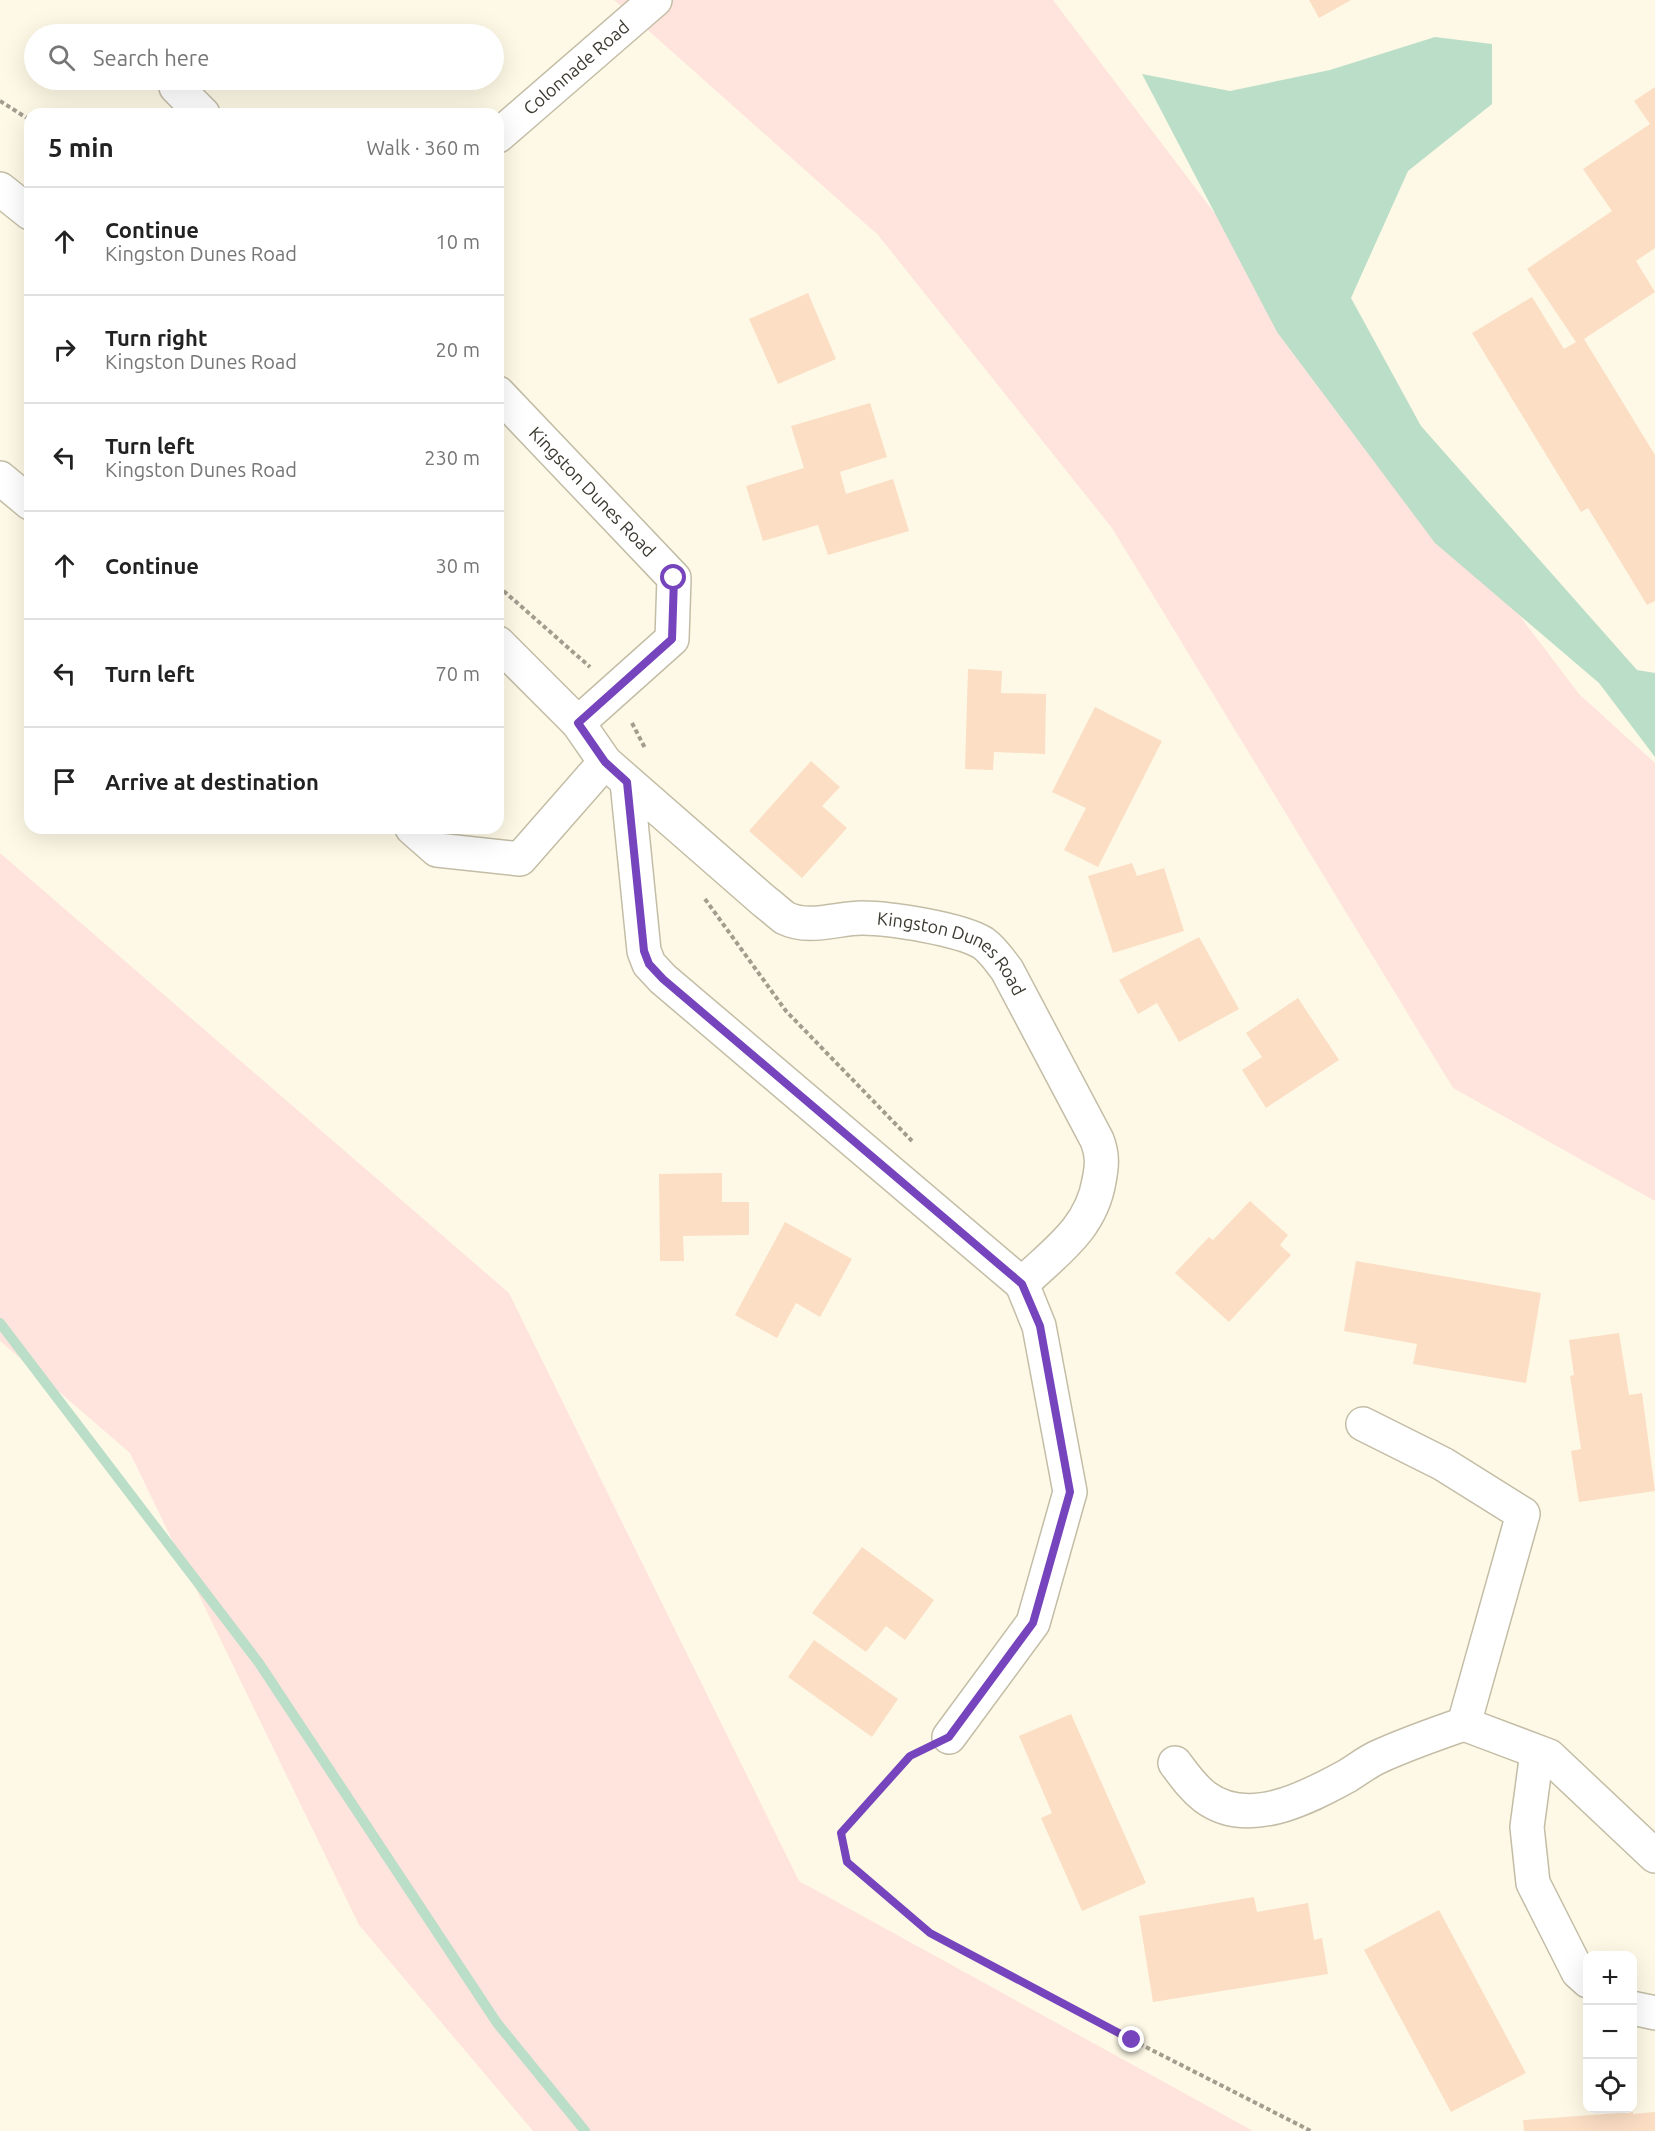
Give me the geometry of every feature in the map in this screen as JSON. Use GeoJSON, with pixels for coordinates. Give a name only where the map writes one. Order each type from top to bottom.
{"type":"FeatureCollection","features":[{"type":"Feature","properties":{"kind":"street","name":"Colonnade Road"},"geometry":{"type":"LineString","coordinates":[[504,131],[655,0]]}},
{"type":"Feature","properties":{"kind":"street"},"geometry":{"type":"LineString","coordinates":[[179,90],[197,108]]}},
{"type":"Feature","properties":{"kind":"street"},"geometry":{"type":"LineString","coordinates":[[0,189],[24,208]]}},
{"type":"Feature","properties":{"kind":"street","name":"Kingston Dunes Road"},"geometry":{"type":"LineString","coordinates":[[504,399],[674,578],[672,639],[578,723],[616,772],[786,918],[819,923],[863,918],[928,926],[958,933],[982,943],[995,954],[1007,970],[1097,1140],[1101,1150],[1102,1165],[1097,1196],[1090,1213],[1080,1227],[1022,1284]]}},
{"type":"Feature","properties":{"kind":"street"},"geometry":{"type":"LineString","coordinates":[[0,478],[24,498]]}},
{"type":"Feature","properties":{"kind":"street"},"geometry":{"type":"LineString","coordinates":[[504,649],[578,723]]}},
{"type":"Feature","properties":{"kind":"street"},"geometry":{"type":"LineString","coordinates":[[419,834],[437,849],[520,859],[616,772]]}},
{"type":"Feature","properties":{"kind":"street","name":"Kingston Dunes Road"},"geometry":{"type":"LineString","coordinates":[[616,772],[644,951],[649,964],[663,979],[1022,1284],[1040,1326],[1070,1492],[1033,1623],[949,1737]]}},
{"type":"Feature","properties":{"kind":"street"},"geometry":{"type":"LineString","coordinates":[[1363,1424],[1443,1464],[1522,1514],[1464,1724]]}},
{"type":"Feature","properties":{"kind":"street"},"geometry":{"type":"LineString","coordinates":[[1174,1763],[1206,1798],[1226,1808],[1243,1811],[1261,1809],[1310,1795],[1377,1758],[1464,1724],[1549,1756],[1655,1856]]}},
{"type":"Feature","properties":{"kind":"street"},"geometry":{"type":"LineString","coordinates":[[1537,1752],[1527,1827],[1533,1883],[1578,1972],[1583,1977]]}},
{"type":"Feature","properties":{"kind":"street"},"geometry":{"type":"LineString","coordinates":[[1637,2009],[1655,2013]]}},
{"type":"Feature","properties":{"kind":"path"},"geometry":{"type":"LineString","coordinates":[[0,100],[24,116]]}},
{"type":"Feature","properties":{"kind":"path"},"geometry":{"type":"LineString","coordinates":[[949,1737],[910,1756],[841,1833],[847,1862],[930,1933],[1311,2131]]}},
{"type":"Feature","properties":{"kind":"shaded area"},"geometry":{"type":"Polygon","coordinates":[[[614,0],[1053,0],[1579,694],[1655,763],[1655,1201],[1453,1088],[1112,528],[878,235],[614,0]]]}},
{"type":"Feature","properties":{"kind":"shaded area"},"geometry":{"type":"Polygon","coordinates":[[[1435,37],[1492,44],[1492,104],[1408,171],[1351,298],[1421,426],[1637,670],[1655,673],[1655,757],[1599,683],[1435,543],[1277,332],[1142,74],[1230,91],[1330,70],[1435,37]]]}},
{"type":"Feature","properties":{"kind":"shaded area"},"geometry":{"type":"Polygon","coordinates":[[[0,853],[509,1293],[799,1881],[1253,2131],[533,2131],[359,1925],[130,1453],[0,1341],[0,853]]]}},
{"type":"Feature","properties":{"kind":"building"},"geometry":{"type":"Polygon","coordinates":[[[1309,0],[1351,0],[1319,18],[1309,0]]]}},
{"type":"Feature","properties":{"kind":"building"},"geometry":{"type":"Polygon","coordinates":[[[1655,87],[1655,248],[1636,261],[1655,292],[1584,339],[1655,455],[1655,601],[1647,605],[1588,508],[1581,512],[1472,333],[1532,297],[1564,349],[1576,342],[1527,269],[1612,211],[1583,169],[1650,124],[1634,101],[1655,87]]]}},
{"type":"Feature","properties":{"kind":"building"},"geometry":{"type":"Polygon","coordinates":[[[808,293],[836,359],[778,384],[749,319],[808,293]]]}},
{"type":"Feature","properties":{"kind":"building"},"geometry":{"type":"Polygon","coordinates":[[[870,403],[887,457],[840,472],[846,494],[893,479],[909,531],[828,555],[818,525],[763,541],[746,486],[804,468],[791,426],[870,403]]]}},
{"type":"Feature","properties":{"kind":"building"},"geometry":{"type":"Polygon","coordinates":[[[968,669],[1002,671],[1001,693],[1046,694],[1045,754],[994,752],[993,770],[965,769],[968,669]]]}},
{"type":"Feature","properties":{"kind":"building"},"geometry":{"type":"Polygon","coordinates":[[[1095,707],[1162,741],[1098,867],[1064,850],[1086,808],[1052,792],[1095,707]]]}},
{"type":"Feature","properties":{"kind":"building"},"geometry":{"type":"Polygon","coordinates":[[[811,761],[840,787],[822,806],[847,828],[802,878],[749,831],[811,761]]]}},
{"type":"Feature","properties":{"kind":"building"},"geometry":{"type":"Polygon","coordinates":[[[1132,863],[1137,876],[1164,868],[1184,931],[1113,953],[1088,876],[1132,863]]]}},
{"type":"Feature","properties":{"kind":"building"},"geometry":{"type":"Polygon","coordinates":[[[1199,937],[1239,1009],[1179,1042],[1157,1003],[1138,1014],[1119,980],[1199,937]]]}},
{"type":"Feature","properties":{"kind":"building"},"geometry":{"type":"Polygon","coordinates":[[[1298,998],[1339,1060],[1266,1108],[1242,1070],[1262,1057],[1246,1033],[1298,998]]]}},
{"type":"Feature","properties":{"kind":"building"},"geometry":{"type":"Polygon","coordinates":[[[722,1173],[722,1202],[749,1202],[749,1235],[683,1236],[684,1261],[660,1261],[659,1174],[722,1173]]]}},
{"type":"Feature","properties":{"kind":"building"},"geometry":{"type":"Polygon","coordinates":[[[1250,1201],[1288,1235],[1280,1245],[1291,1255],[1229,1322],[1175,1273],[1209,1237],[1213,1240],[1250,1201]]]}},
{"type":"Feature","properties":{"kind":"building"},"geometry":{"type":"Polygon","coordinates":[[[785,1222],[852,1259],[820,1317],[796,1303],[777,1338],[735,1315],[785,1222]]]}},
{"type":"Feature","properties":{"kind":"building"},"geometry":{"type":"Polygon","coordinates":[[[1356,1261],[1541,1293],[1526,1383],[1413,1364],[1417,1344],[1344,1331],[1356,1261]]]}},
{"type":"Feature","properties":{"kind":"building"},"geometry":{"type":"Polygon","coordinates":[[[1619,1333],[1629,1395],[1642,1393],[1655,1491],[1579,1502],[1571,1451],[1581,1449],[1570,1376],[1574,1375],[1569,1340],[1619,1333]]]}},
{"type":"Feature","properties":{"kind":"building"},"geometry":{"type":"Polygon","coordinates":[[[862,1547],[934,1600],[905,1640],[886,1626],[866,1652],[812,1613],[862,1547]]]}},
{"type":"Feature","properties":{"kind":"building"},"geometry":{"type":"Polygon","coordinates":[[[814,1640],[898,1699],[872,1737],[788,1677],[814,1640]]]}},
{"type":"Feature","properties":{"kind":"building"},"geometry":{"type":"Polygon","coordinates":[[[1071,1714],[1146,1883],[1082,1911],[1041,1818],[1052,1813],[1019,1736],[1071,1714]]]}},
{"type":"Feature","properties":{"kind":"building"},"geometry":{"type":"Polygon","coordinates":[[[1254,1897],[1257,1912],[1308,1903],[1314,1940],[1322,1938],[1328,1974],[1153,2002],[1139,1916],[1254,1897]]]}},
{"type":"Feature","properties":{"kind":"building"},"geometry":{"type":"Polygon","coordinates":[[[1439,1910],[1526,2073],[1451,2112],[1364,1950],[1439,1910]]]}},
{"type":"Feature","properties":{"kind":"building"},"geometry":{"type":"Polygon","coordinates":[[[1655,2112],[1655,2131],[1524,2131],[1523,2120],[1655,2112]]]}},
{"type":"Feature","properties":{"kind":"waterway"},"geometry":{"type":"LineString","coordinates":[[0,1323],[259,1663],[497,2023],[585,2131]]}},
{"type":"Feature","properties":{"kind":"route"},"geometry":{"type":"LineString","coordinates":[[674,578],[672,639],[578,723],[605,762],[627,782],[644,951],[649,964],[663,979],[1022,1284],[1040,1326],[1070,1492],[1033,1623],[949,1737],[910,1756],[841,1833],[847,1862],[930,1933],[1132,2040]]}}]}
